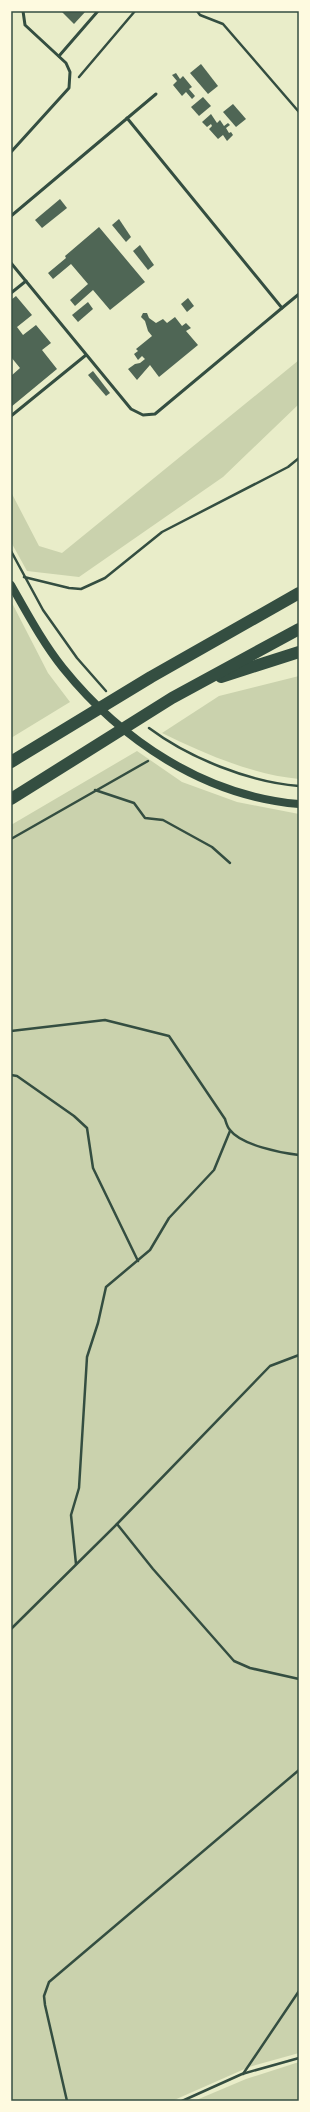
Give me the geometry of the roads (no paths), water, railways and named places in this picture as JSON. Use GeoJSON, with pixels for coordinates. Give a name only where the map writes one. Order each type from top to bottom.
{"type":"FeatureCollection","features":[{"type":"Feature","properties":{"kind":"highway"},"geometry":{"type":"LineString","coordinates":[[11,762],[151,677],[299,593]]}},
{"type":"Feature","properties":{"kind":"highway"},"geometry":{"type":"LineString","coordinates":[[11,799],[172,698],[299,628]]}},
{"type":"Feature","properties":{"kind":"highway"},"geometry":{"type":"LineString","coordinates":[[199,684],[299,652]]}},
{"type":"Feature","properties":{"kind":"main road"},"geometry":{"type":"LineString","coordinates":[[14,583],[62,666],[88,697],[115,723],[158,755],[189,773],[241,792],[280,802],[299,804]]}},
{"type":"Feature","properties":{"kind":"lane"},"geometry":{"type":"LineString","coordinates":[[11,152],[69,88],[70,72],[66,63],[24,25],[23,11]]}},
{"type":"Feature","properties":{"kind":"lane"},"geometry":{"type":"LineString","coordinates":[[59,56],[98,11]]}},
{"type":"Feature","properties":{"kind":"lane"},"geometry":{"type":"LineString","coordinates":[[11,216],[156,94]]}},
{"type":"Feature","properties":{"kind":"lane"},"geometry":{"type":"LineString","coordinates":[[127,118],[282,308]]}},
{"type":"Feature","properties":{"kind":"lane"},"geometry":{"type":"LineString","coordinates":[[11,263],[131,409],[143,415],[155,414],[299,294]]}},
{"type":"Feature","properties":{"kind":"lane"},"geometry":{"type":"LineString","coordinates":[[11,293],[26,281]]}},
{"type":"Feature","properties":{"kind":"lane"},"geometry":{"type":"LineString","coordinates":[[11,416],[86,354]]}}]}
